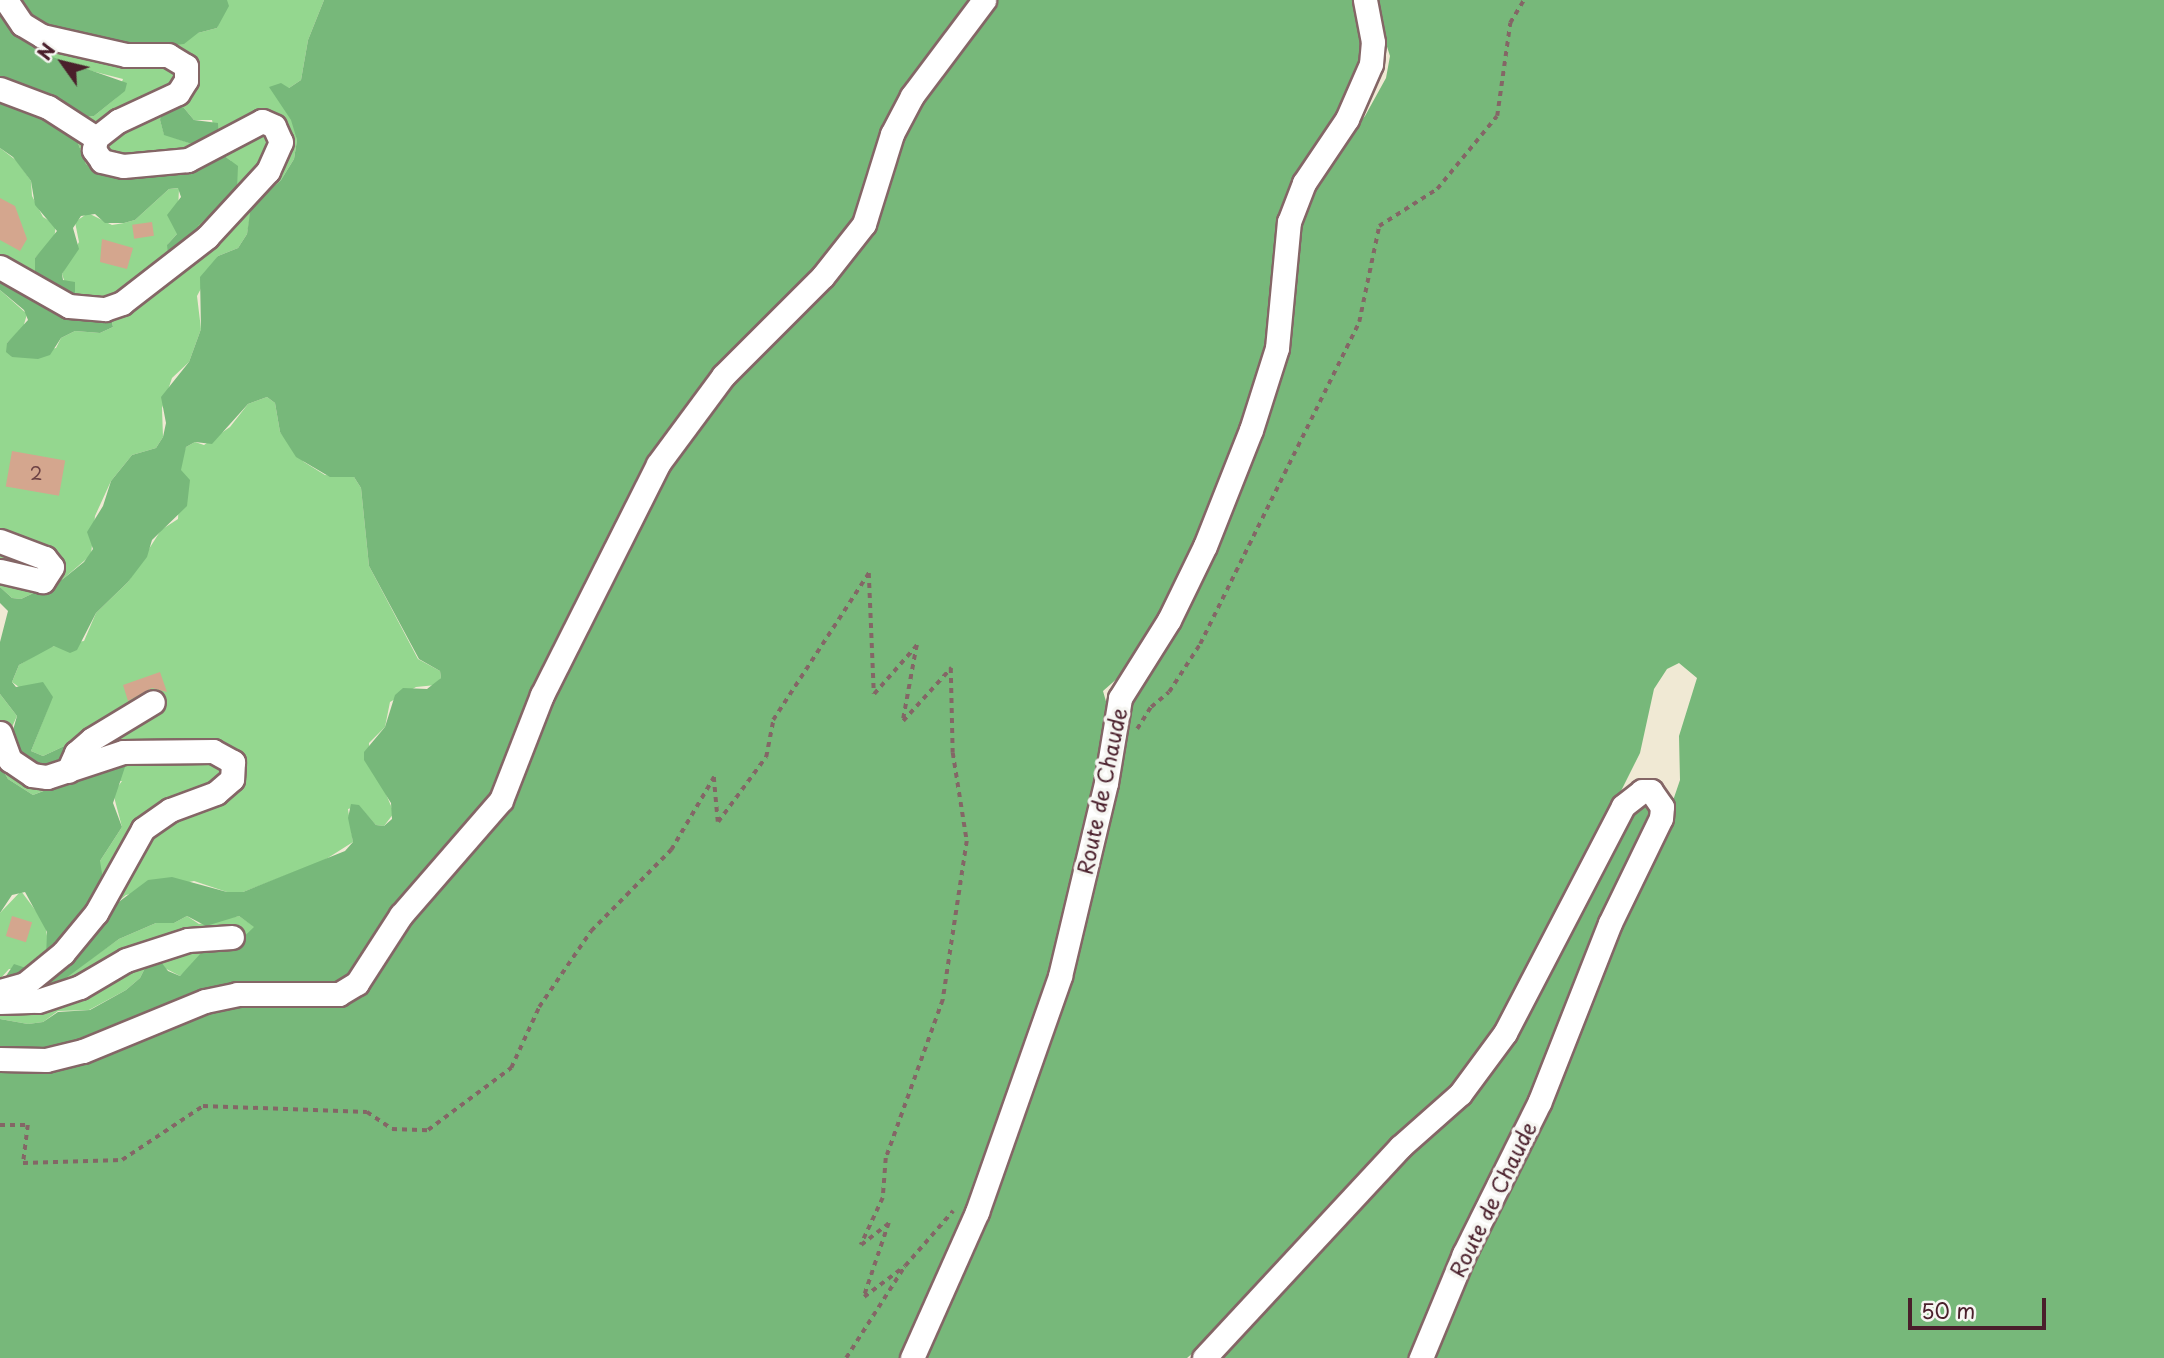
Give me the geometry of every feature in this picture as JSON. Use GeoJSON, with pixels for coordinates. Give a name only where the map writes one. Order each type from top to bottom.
{"type":"FeatureCollection","features":[{"type":"Feature","properties":{"kind":"street"},"geometry":{"type":"LineString","coordinates":[[6,0],[22,24],[43,36],[126,55],[168,55],[186,66],[186,80],[178,93],[118,121],[96,138]]}},
{"type":"Feature","properties":{"kind":"street"},"geometry":{"type":"LineString","coordinates":[[0,1059],[46,1060],[83,1051],[205,1001],[237,994],[339,994],[357,984],[401,915],[501,800],[558,662],[658,464],[723,376],[822,276],[860,230],[892,134],[919,86],[984,0]]}},
{"type":"Feature","properties":{"kind":"street","name":"Route de Chaude"},"geometry":{"type":"LineString","coordinates":[[912,1358],[977,1212],[1060,976],[1106,783],[1120,698],[1168,620],[1205,546],[1251,430],[1276,348],[1289,222],[1304,183],[1346,119],[1368,77],[1373,42],[1365,0]]}},
{"type":"Feature","properties":{"kind":"street"},"geometry":{"type":"LineString","coordinates":[[0,89],[48,107],[96,138]]}},
{"type":"Feature","properties":{"kind":"street"},"geometry":{"type":"LineString","coordinates":[[0,267],[69,306],[96,310],[122,303],[207,237],[268,171],[281,142],[274,125],[262,121],[196,157],[115,166],[96,157],[96,138]]}},
{"type":"Feature","properties":{"kind":"street"},"geometry":{"type":"LineString","coordinates":[[0,541],[44,558],[52,567],[43,581],[0,571]]}},
{"type":"Feature","properties":{"kind":"street"},"geometry":{"type":"LineString","coordinates":[[62,773],[76,753],[92,739],[153,702]]}},
{"type":"Feature","properties":{"kind":"street"},"geometry":{"type":"LineString","coordinates":[[0,733],[3,749],[19,768],[32,775],[62,773],[123,752],[213,751],[233,762],[232,779],[216,793],[170,810],[143,829],[87,926],[42,974],[25,984],[0,991]]}},
{"type":"Feature","properties":{"kind":"street","name":"Route de Chaude"},"geometry":{"type":"LineString","coordinates":[[1204,1358],[1400,1147],[1460,1094],[1505,1033],[1623,806],[1642,791],[1651,791],[1662,807],[1661,818],[1610,923],[1539,1103],[1464,1254],[1421,1358]]}},
{"type":"Feature","properties":{"kind":"street"},"geometry":{"type":"LineString","coordinates":[[0,1002],[38,1001],[80,987],[126,960],[188,940],[232,937]]}},
{"type":"Feature","properties":{"kind":"path"},"geometry":{"type":"LineString","coordinates":[[1134,732],[1151,707],[1169,692],[1200,644],[1359,322],[1379,226],[1437,189],[1497,116],[1510,23],[1524,0]]}},
{"type":"Feature","properties":{"kind":"path"},"geometry":{"type":"LineString","coordinates":[[0,1125],[28,1125],[23,1163],[122,1160],[203,1106],[368,1112],[392,1129],[428,1130],[511,1068],[539,1007],[591,931],[671,850],[714,777],[718,822],[765,757],[773,720],[869,573],[874,694],[917,645],[903,721],[951,668],[953,753],[967,841],[943,1000],[886,1158],[883,1198],[861,1245],[889,1223],[863,1297],[905,1266]]}},
{"type":"Feature","properties":{"kind":"path"},"geometry":{"type":"LineString","coordinates":[[846,1358],[905,1266],[961,1203],[977,1212]]}},
{"type":"Feature","properties":{"kind":"green space"},"geometry":{"type":"Polygon","coordinates":[[[0,0],[198,33],[217,28],[227,0],[324,0],[308,40],[301,80],[289,88],[297,140],[294,159],[281,180],[259,196],[252,206],[247,234],[238,248],[218,256],[197,296],[201,329],[189,362],[172,378],[162,408],[163,437],[156,448],[132,455],[111,481],[95,516],[91,555],[63,579],[21,599],[12,598],[0,587],[0,290],[27,314],[23,328],[7,343],[12,357],[56,348],[61,338],[75,331],[100,333],[113,327],[111,317],[91,321],[75,313],[62,274],[79,242],[75,222],[88,213],[112,225],[135,220],[169,189],[179,188],[177,234],[167,245],[220,206],[231,161],[219,152],[212,120],[194,120],[184,108],[160,120],[164,134],[195,145],[137,176],[102,175],[86,164],[76,138],[81,118],[94,116],[116,98],[123,79],[60,63],[41,53],[0,16],[0,0]]]}},
{"type":"Feature","properties":{"kind":"green space"},"geometry":{"type":"Polygon","coordinates":[[[11,0],[227,0],[229,6],[217,28],[198,33],[184,44],[138,49],[34,27],[11,0]]]}},
{"type":"Feature","properties":{"kind":"green space"},"geometry":{"type":"Polygon","coordinates":[[[324,0],[1357,0],[1362,60],[1344,105],[1307,164],[1255,396],[1192,558],[1128,669],[1103,691],[1109,712],[1072,902],[989,1159],[907,1358],[0,1358],[0,1067],[36,1050],[27,1047],[0,1054],[0,1019],[28,1024],[43,1022],[58,1012],[90,1010],[126,990],[140,978],[149,960],[158,958],[168,971],[180,976],[201,953],[230,950],[254,927],[239,916],[206,926],[187,916],[174,923],[156,923],[119,939],[51,989],[0,985],[14,964],[32,970],[46,958],[47,932],[25,892],[12,895],[0,913],[0,765],[8,779],[33,795],[122,761],[125,767],[113,803],[122,827],[100,861],[108,910],[148,880],[172,877],[227,892],[243,892],[345,851],[353,842],[348,818],[351,804],[359,805],[376,825],[384,826],[392,819],[391,803],[364,760],[364,752],[385,727],[395,695],[403,688],[427,689],[441,678],[440,671],[419,659],[369,566],[361,488],[354,477],[330,477],[296,457],[280,432],[275,403],[267,397],[248,404],[212,444],[195,442],[186,447],[181,470],[190,480],[187,506],[152,540],[147,557],[128,582],[96,613],[77,650],[70,653],[54,646],[19,665],[12,682],[16,687],[43,682],[53,697],[31,751],[43,756],[69,744],[73,753],[55,764],[40,765],[19,757],[11,737],[17,716],[0,694],[0,642],[8,611],[0,603],[0,587],[12,598],[21,599],[63,579],[84,562],[93,549],[87,532],[103,506],[111,481],[132,455],[156,448],[163,437],[166,423],[161,397],[189,362],[201,329],[200,277],[218,256],[238,248],[247,234],[251,206],[281,180],[294,159],[297,140],[291,120],[269,87],[281,83],[289,88],[301,80],[308,40],[324,0]]]}},
{"type":"Feature","properties":{"kind":"green space"},"geometry":{"type":"Polygon","coordinates":[[[1372,0],[2164,0],[2164,1358],[1429,1358],[1663,830],[1680,780],[1679,736],[1697,678],[1679,663],[1667,669],[1654,689],[1640,753],[1528,977],[1460,1082],[1208,1340],[1187,1358],[921,1358],[983,1215],[1125,710],[1245,455],[1290,247],[1314,178],[1365,116],[1386,78],[1390,56],[1372,0]]]}},
{"type":"Feature","properties":{"kind":"green space"},"geometry":{"type":"Polygon","coordinates":[[[0,16],[41,53],[127,83],[125,91],[94,116],[81,118],[76,138],[86,164],[102,175],[137,176],[195,145],[164,135],[160,120],[164,108],[174,105],[184,108],[194,120],[218,123],[219,152],[238,166],[237,189],[198,226],[203,240],[169,261],[167,245],[177,234],[167,215],[181,197],[178,188],[169,189],[135,220],[105,223],[95,214],[81,216],[73,228],[79,249],[62,274],[63,280],[75,282],[75,294],[70,296],[75,313],[91,321],[111,317],[113,327],[100,333],[75,331],[61,338],[50,355],[38,359],[12,357],[6,352],[7,343],[28,320],[24,310],[0,290],[0,278],[35,275],[35,258],[57,231],[35,205],[31,181],[13,157],[0,148],[0,16]]]}},
{"type":"Feature","properties":{"kind":"green space"},"geometry":{"type":"Polygon","coordinates":[[[0,148],[17,161],[31,181],[32,196],[43,217],[56,225],[54,239],[35,258],[35,275],[0,278],[0,148]]]}},
{"type":"Feature","properties":{"kind":"green space"},"geometry":{"type":"Polygon","coordinates":[[[267,397],[275,403],[280,432],[304,462],[325,475],[354,477],[361,488],[369,566],[418,659],[440,671],[441,678],[436,685],[416,687],[390,702],[385,727],[369,743],[370,769],[380,780],[394,813],[384,826],[376,825],[359,806],[348,809],[353,842],[323,861],[243,892],[227,892],[194,881],[126,895],[108,910],[97,904],[100,861],[122,827],[113,793],[122,781],[61,784],[33,795],[8,779],[0,765],[0,694],[17,716],[12,727],[29,764],[69,744],[43,756],[31,751],[48,708],[12,682],[19,665],[49,647],[84,641],[96,613],[128,582],[161,530],[178,519],[181,457],[186,447],[195,442],[204,445],[230,427],[248,404],[267,397]]]}},
{"type":"Feature","properties":{"kind":"green space"},"geometry":{"type":"Polygon","coordinates":[[[1635,799],[1649,802],[1650,811],[1608,898],[1576,997],[1412,1358],[1215,1358],[1442,1119],[1635,799]]]}},
{"type":"Feature","properties":{"kind":"green space"},"geometry":{"type":"Polygon","coordinates":[[[21,891],[45,923],[52,968],[9,969],[0,979],[0,913],[21,891]]]}},
{"type":"Feature","properties":{"kind":"green space"},"geometry":{"type":"Polygon","coordinates":[[[187,916],[199,924],[239,916],[255,927],[236,947],[210,950],[180,976],[149,960],[140,978],[126,990],[89,1010],[58,1011],[43,1022],[28,1024],[0,1019],[0,985],[78,968],[119,939],[156,923],[174,923],[187,916]]]}},
{"type":"Feature","properties":{"kind":"building"},"geometry":{"type":"Polygon","coordinates":[[[0,198],[15,206],[27,239],[20,251],[0,240],[0,198]]]}},
{"type":"Feature","properties":{"kind":"building"},"geometry":{"type":"Polygon","coordinates":[[[152,222],[154,236],[134,239],[132,225],[152,222]]]}},
{"type":"Feature","properties":{"kind":"building"},"geometry":{"type":"Polygon","coordinates":[[[102,239],[133,248],[127,269],[100,262],[102,239]]]}},
{"type":"Feature","properties":{"kind":"building"},"geometry":{"type":"Polygon","coordinates":[[[12,451],[65,460],[59,496],[6,486],[12,451]]]}},
{"type":"Feature","properties":{"kind":"building"},"geometry":{"type":"Polygon","coordinates":[[[160,672],[167,692],[152,688],[128,701],[123,685],[160,672]]]}},
{"type":"Feature","properties":{"kind":"building"},"geometry":{"type":"Polygon","coordinates":[[[12,916],[32,922],[26,942],[6,936],[12,916]]]}}]}
